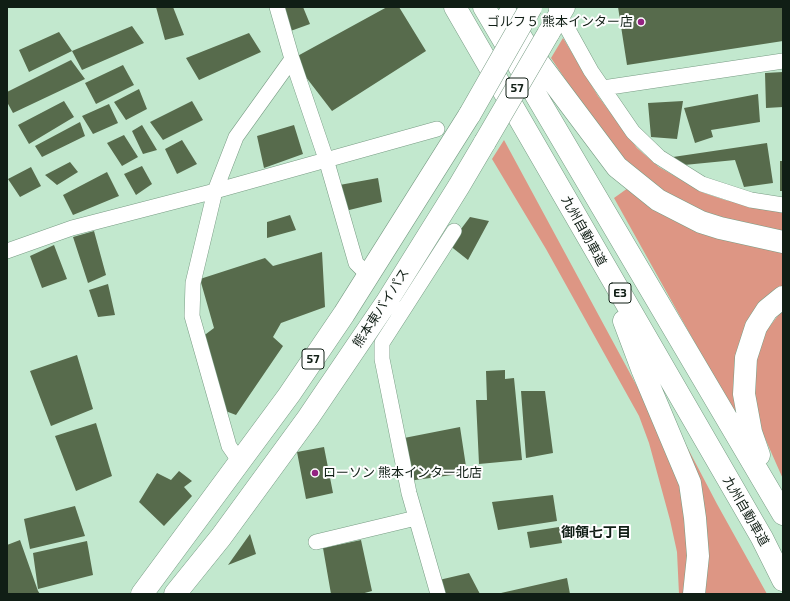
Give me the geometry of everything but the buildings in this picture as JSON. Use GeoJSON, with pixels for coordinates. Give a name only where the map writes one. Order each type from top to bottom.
{"type":"FeatureCollection","features":[{"type":"Feature","properties":{"kind":"highway","name":"九州自動車道"},"geometry":{"type":"LineString","coordinates":[[455,7],[762,538],[783,580]]}},
{"type":"Feature","properties":{"kind":"highway","name":"E3"},"geometry":{"type":"LineString","coordinates":[[484,7],[783,514]]}},
{"type":"Feature","properties":{"kind":"highway"},"geometry":{"type":"LineString","coordinates":[[502,7],[527,47],[617,166],[658,200],[701,222],[720,228],[783,242]]}},
{"type":"Feature","properties":{"kind":"highway","name":"57"},"geometry":{"type":"LineString","coordinates":[[142,594],[289,394],[369,276],[470,114],[531,7]]}},
{"type":"Feature","properties":{"kind":"highway","name":"熊本東バイパス"},"geometry":{"type":"LineString","coordinates":[[175,594],[225,531],[308,418],[394,308],[485,142],[548,34],[559,10]]}},
{"type":"Feature","properties":{"kind":"highway"},"geometry":{"type":"LineString","coordinates":[[602,262],[642,369],[690,483],[698,556],[694,594]]}},
{"type":"Feature","properties":{"kind":"highway"},"geometry":{"type":"LineString","coordinates":[[783,297],[767,310],[751,338],[746,358],[744,394],[750,432],[783,509]]}},
{"type":"Feature","properties":{"kind":"street"},"geometry":{"type":"LineString","coordinates":[[277,7],[292,59],[326,159],[356,263],[369,276]]}},
{"type":"Feature","properties":{"kind":"street"},"geometry":{"type":"LineString","coordinates":[[559,10],[590,71],[632,132],[659,157],[702,184],[751,200],[783,205]]}},
{"type":"Feature","properties":{"kind":"street"},"geometry":{"type":"LineString","coordinates":[[240,462],[229,446],[192,316],[193,283],[215,191],[236,137],[292,59]]}},
{"type":"Feature","properties":{"kind":"street"},"geometry":{"type":"LineString","coordinates":[[603,88],[783,61]]}},
{"type":"Feature","properties":{"kind":"street"},"geometry":{"type":"LineString","coordinates":[[7,251],[72,228],[215,191],[437,129]]}},
{"type":"Feature","properties":{"kind":"street"},"geometry":{"type":"LineString","coordinates":[[438,594],[409,493],[382,359],[382,343],[394,308],[454,231]]}},
{"type":"Feature","properties":{"kind":"street"},"geometry":{"type":"LineString","coordinates":[[316,542],[416,518]]}},
{"type":"Feature","properties":{"kind":"shaded area"},"geometry":{"type":"Polygon","coordinates":[[[563,38],[598,96],[637,148],[659,167],[704,193],[725,200],[783,213],[783,233],[718,220],[673,198],[630,167],[598,128],[551,58],[563,38]]]}},
{"type":"Feature","properties":{"kind":"shaded area"},"geometry":{"type":"Polygon","coordinates":[[[504,140],[652,414],[679,481],[689,522],[688,594],[679,594],[677,552],[670,520],[649,443],[639,416],[546,249],[492,159],[504,140]]]}},
{"type":"Feature","properties":{"kind":"shaded area"},"geometry":{"type":"Polygon","coordinates":[[[628,188],[783,249],[783,286],[775,291],[738,420],[614,198],[628,188]]]}},
{"type":"Feature","properties":{"kind":"shaded area"},"geometry":{"type":"Polygon","coordinates":[[[783,309],[783,479],[760,427],[753,393],[757,352],[763,335],[783,309]]]}},
{"type":"Feature","properties":{"kind":"shaded area"},"geometry":{"type":"Polygon","coordinates":[[[684,441],[717,504],[767,594],[704,594],[684,441]]]}},
{"type":"Feature","properties":{"kind":"place","name":"ゴルフ５ 熊本インター店"},"geometry":{"type":"Point","coordinates":[641,22]}},
{"type":"Feature","properties":{"kind":"place","name":"ローソン 熊本インター北店"},"geometry":{"type":"Point","coordinates":[315,473]}},
{"type":"Feature","properties":{"kind":"district","name":"御領七丁目"},"geometry":{"type":"Point","coordinates":[596,532]}}]}
